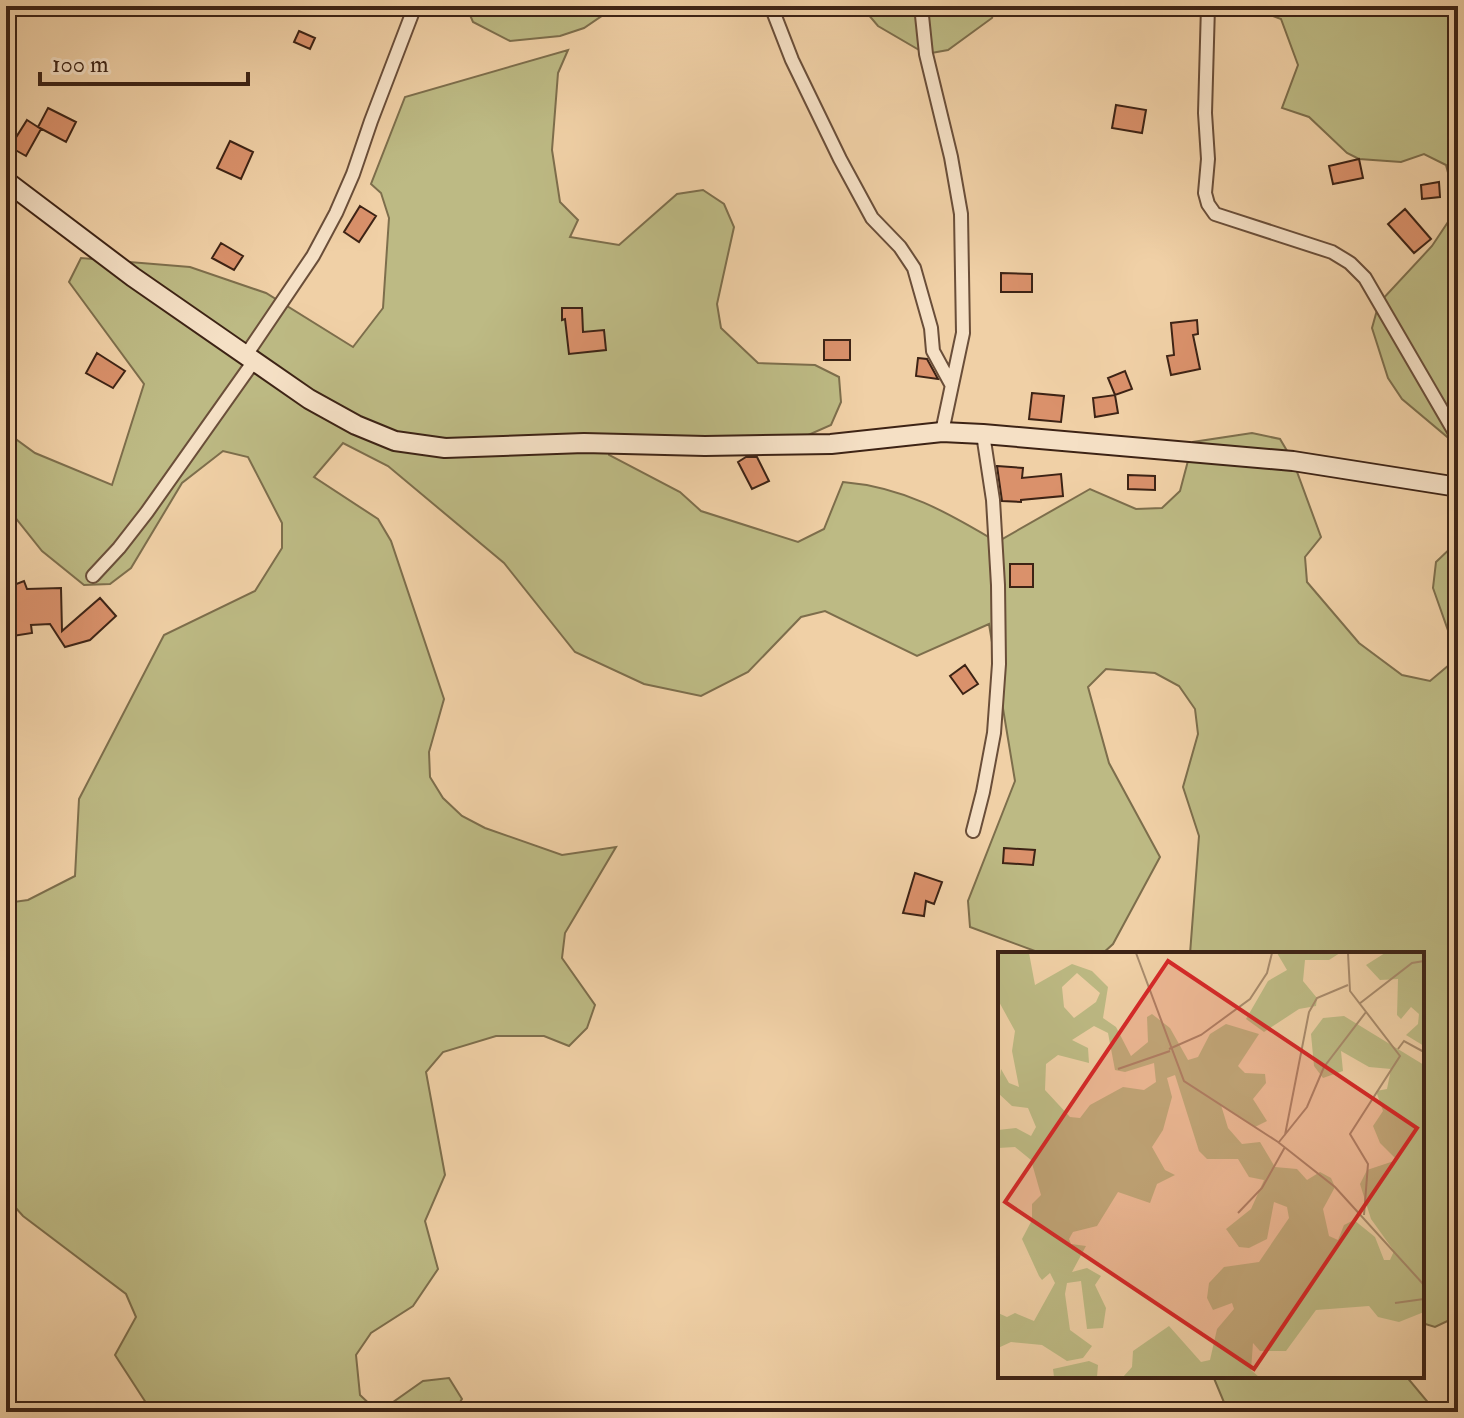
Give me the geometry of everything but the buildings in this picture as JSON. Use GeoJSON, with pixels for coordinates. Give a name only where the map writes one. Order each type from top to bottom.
{"type":"FeatureCollection","features":[{"type":"Feature","properties":{"kind":"street"},"geometry":{"type":"LineString","coordinates":[[93,576],[147,512],[250,358],[313,256],[353,174],[415,6]]}},
{"type":"Feature","properties":{"kind":"street"},"geometry":{"type":"LineString","coordinates":[[771,6],[792,60],[872,218],[900,247],[914,268],[931,328],[933,351],[951,384]]}},
{"type":"Feature","properties":{"kind":"street"},"geometry":{"type":"LineString","coordinates":[[921,6],[926,54],[951,157],[961,214],[963,333],[942,432]]}},
{"type":"Feature","properties":{"kind":"street"},"geometry":{"type":"LineString","coordinates":[[1208,6],[1205,113],[1208,143],[1205,193],[1208,204],[1215,214],[1332,252],[1350,263],[1365,278],[1458,438]]}},
{"type":"Feature","properties":{"kind":"street"},"geometry":{"type":"LineString","coordinates":[[6,181],[133,277],[309,399],[356,425],[395,441],[445,448],[584,443],[705,446],[831,444],[942,432],[1293,461],[1458,487]]}},
{"type":"Feature","properties":{"kind":"street"},"geometry":{"type":"LineString","coordinates":[[973,831],[994,733],[999,664],[993,500],[983,434]]}},
{"type":"Feature","properties":{"kind":"shaded area"},"geometry":{"type":"Polygon","coordinates":[[[466,6],[609,6],[606,13],[584,28],[560,36],[510,41],[473,22],[466,6]]]}},
{"type":"Feature","properties":{"kind":"shaded area"},"geometry":{"type":"Polygon","coordinates":[[[861,6],[996,6],[992,18],[948,50],[926,54],[878,26],[861,6]]]}},
{"type":"Feature","properties":{"kind":"shaded area"},"geometry":{"type":"Polygon","coordinates":[[[1245,6],[1458,6],[1458,185],[1452,188],[1446,165],[1424,154],[1401,162],[1359,159],[1347,153],[1309,117],[1282,108],[1298,65],[1281,19],[1245,6]]]}},
{"type":"Feature","properties":{"kind":"shaded area"},"geometry":{"type":"Polygon","coordinates":[[[568,50],[558,73],[552,150],[560,202],[578,220],[570,237],[619,245],[677,194],[703,190],[724,204],[734,227],[717,304],[721,328],[758,363],[815,365],[839,377],[841,402],[831,425],[806,436],[705,446],[608,435],[609,455],[680,492],[701,511],[798,542],[824,529],[843,482],[905,495],[942,511],[997,542],[1090,489],[1136,509],[1162,508],[1180,491],[1193,442],[1252,433],[1280,439],[1293,461],[1321,537],[1305,557],[1307,582],[1359,643],[1402,675],[1430,681],[1449,665],[1451,639],[1433,588],[1436,562],[1458,541],[1458,1316],[1435,1327],[1424,1324],[1424,952],[1190,952],[1199,836],[1183,787],[1198,734],[1195,709],[1179,686],[1155,673],[1106,669],[1088,687],[1109,763],[1160,857],[1113,944],[1104,952],[1038,952],[970,927],[968,901],[1015,781],[989,624],[917,656],[825,611],[801,617],[748,672],[701,696],[644,684],[575,652],[504,563],[388,466],[343,443],[314,477],[378,519],[391,541],[444,699],[429,752],[430,777],[443,798],[462,816],[485,828],[562,855],[616,847],[565,933],[562,958],[595,1005],[587,1028],[569,1046],[544,1036],[496,1036],[443,1052],[426,1072],[445,1175],[425,1221],[438,1269],[413,1306],[371,1333],[356,1355],[360,1395],[378,1412],[152,1412],[115,1355],[136,1317],[126,1294],[23,1216],[6,1197],[6,903],[28,900],[75,876],[79,799],[164,635],[255,591],[282,548],[282,523],[248,457],[223,451],[182,483],[131,568],[110,584],[84,585],[42,551],[6,506],[6,432],[35,453],[112,485],[144,384],[69,282],[81,258],[190,267],[266,293],[353,347],[383,308],[389,218],[381,193],[371,184],[405,97],[568,50]]]}},
{"type":"Feature","properties":{"kind":"shaded area"},"geometry":{"type":"Polygon","coordinates":[[[1458,207],[1458,446],[1402,399],[1388,378],[1372,328],[1379,303],[1432,246],[1458,207]]]}},
{"type":"Feature","properties":{"kind":"shaded area"},"geometry":{"type":"Polygon","coordinates":[[[449,1378],[462,1399],[453,1412],[379,1412],[423,1381],[449,1378]]]}},
{"type":"Feature","properties":{"kind":"shaded area"},"geometry":{"type":"Polygon","coordinates":[[[1214,1378],[1408,1378],[1436,1412],[1228,1412],[1214,1378]]]}}]}
